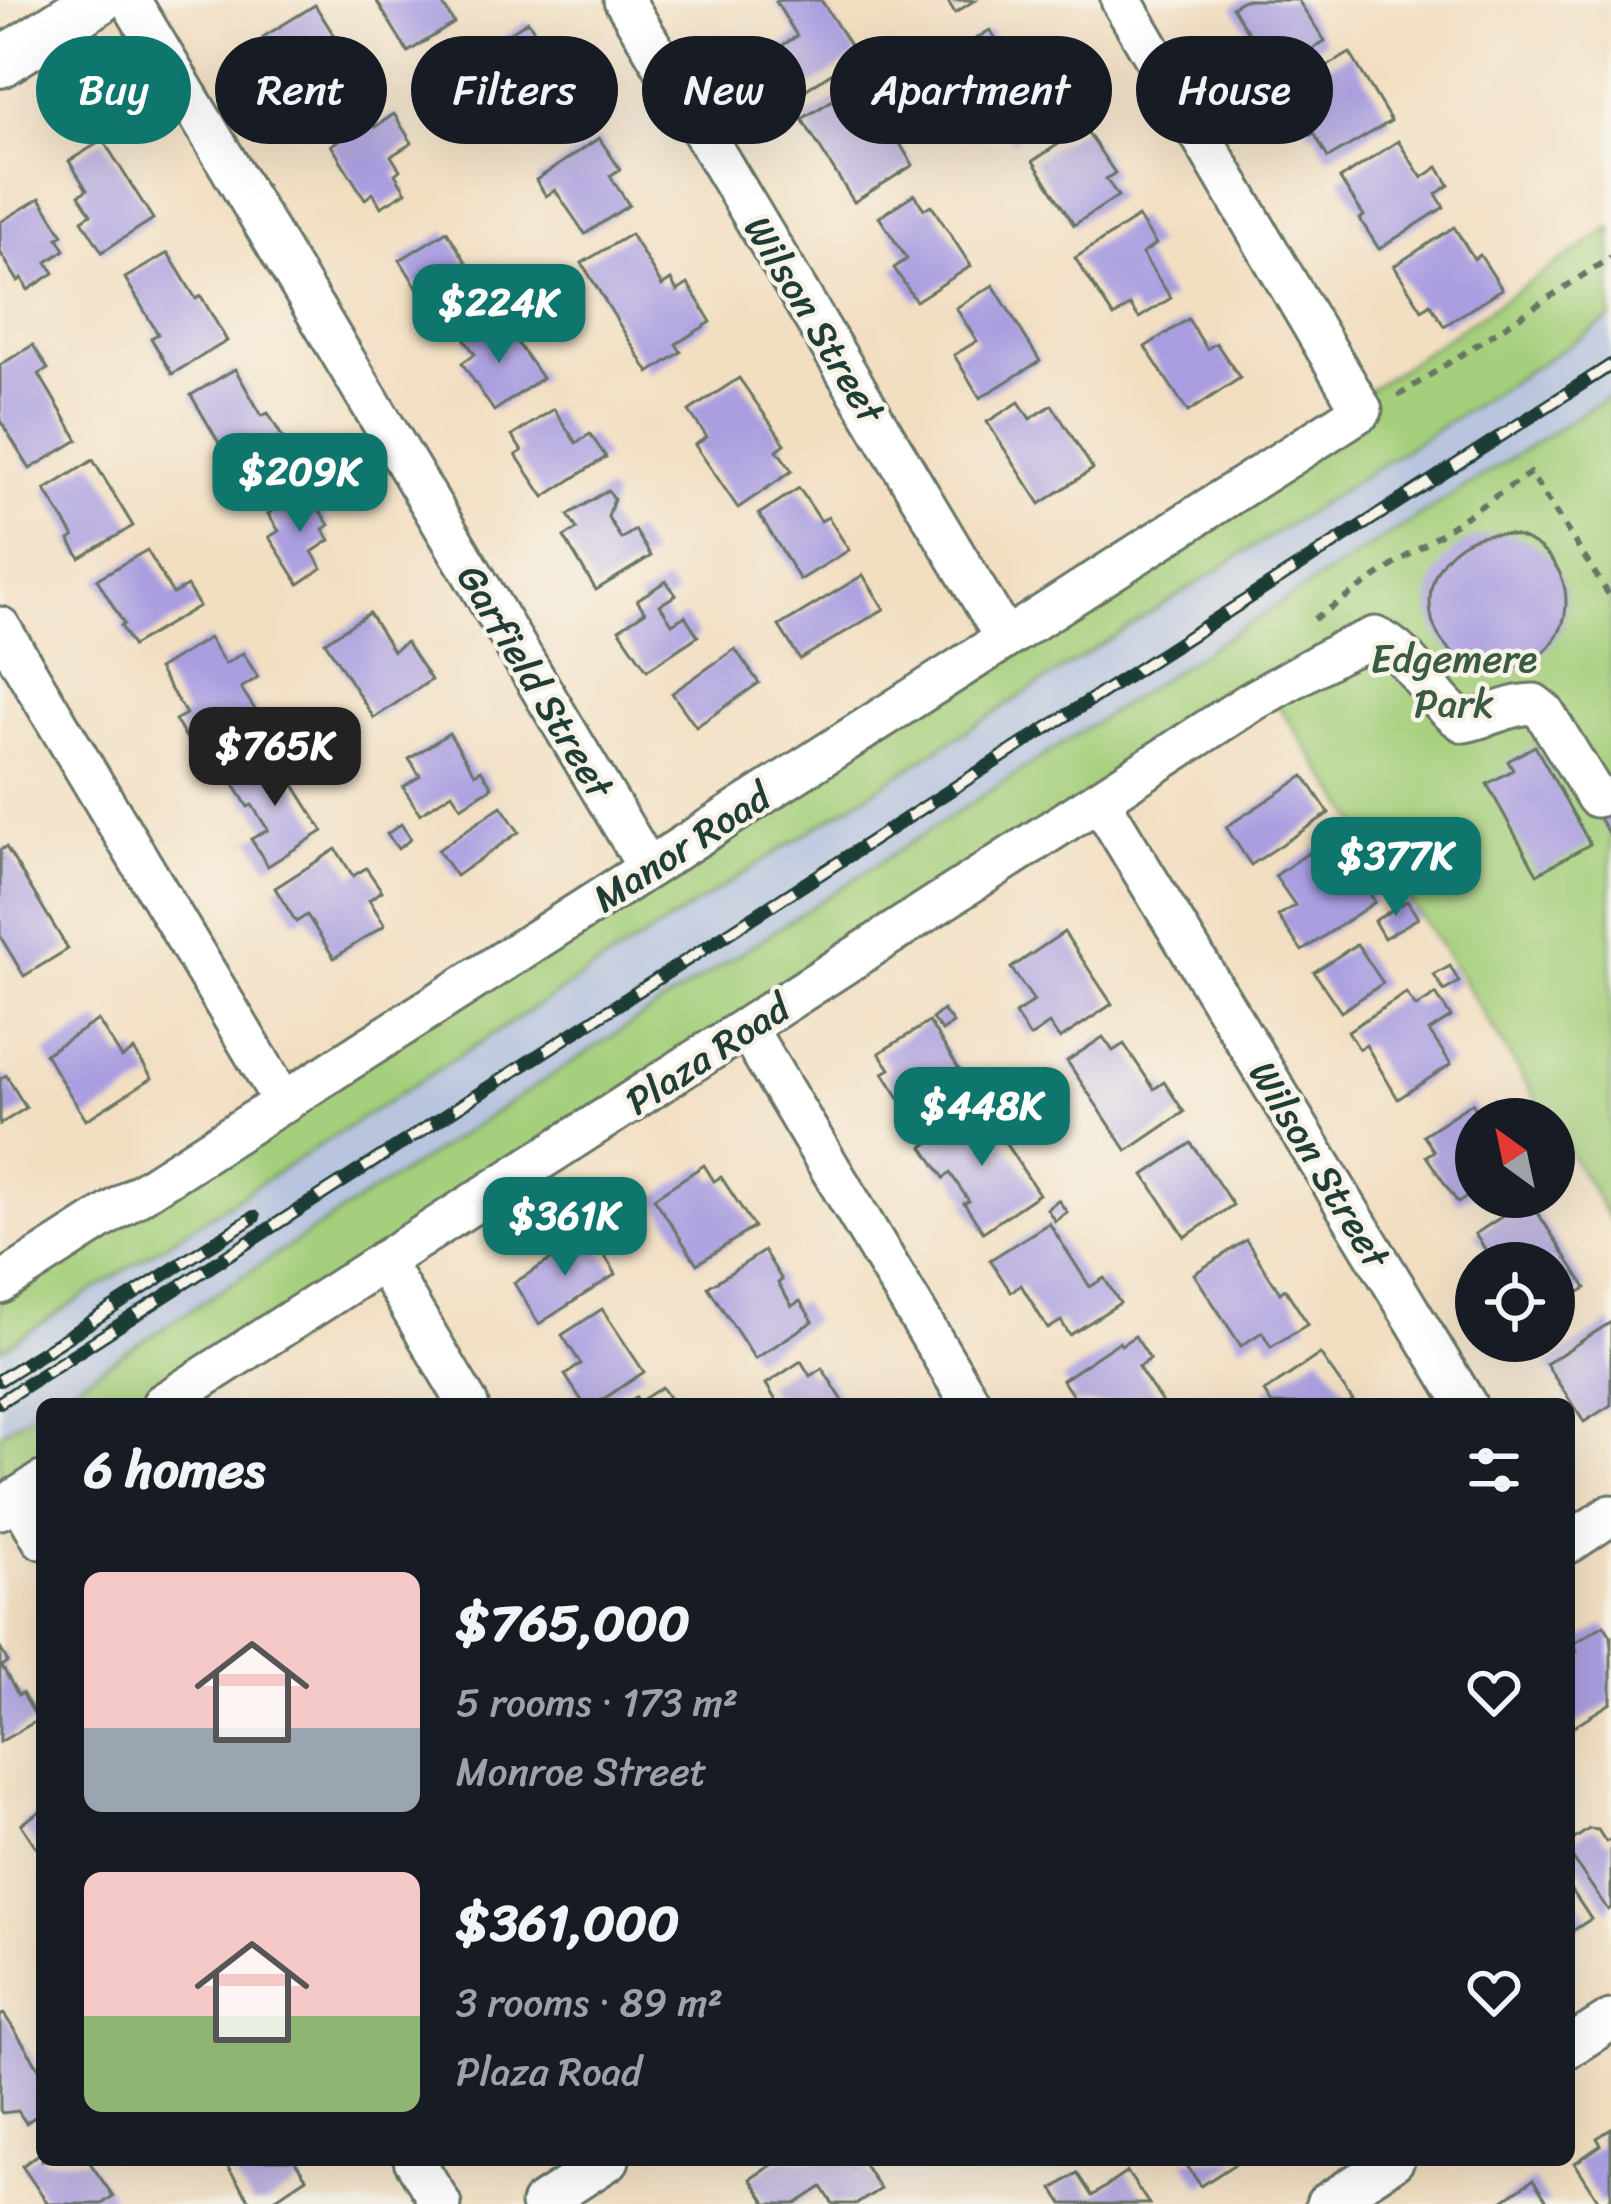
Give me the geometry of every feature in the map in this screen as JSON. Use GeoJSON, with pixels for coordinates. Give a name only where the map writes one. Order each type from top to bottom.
{"type":"FeatureCollection","features":[{"type":"Feature","properties":{"kind":"main road"},"geometry":{"type":"LineString","coordinates":[[0,63],[98,0]]}},
{"type":"Feature","properties":{"kind":"street","name":"Garfield Street"},"geometry":{"type":"LineString","coordinates":[[130,0],[648,868]]}},
{"type":"Feature","properties":{"kind":"street","name":"Wilson Street"},"geometry":{"type":"LineString","coordinates":[[624,0],[1005,638]]}},
{"type":"Feature","properties":{"kind":"street"},"geometry":{"type":"LineString","coordinates":[[1121,0],[1362,410]]}},
{"type":"Feature","properties":{"kind":"street","name":"Manor Road"},"geometry":{"type":"LineString","coordinates":[[0,1284],[1362,410]]}},
{"type":"Feature","properties":{"kind":"street"},"geometry":{"type":"LineString","coordinates":[[0,627],[284,1102]]}},
{"type":"Feature","properties":{"kind":"street","name":"Plaza Road"},"geometry":{"type":"LineString","coordinates":[[171,1398],[1251,702],[1340,652],[1375,638],[1390,643],[1448,712],[1464,722],[1511,706],[1534,704],[1544,712],[1596,796]]}},
{"type":"Feature","properties":{"kind":"street","name":"Wilson Street"},"geometry":{"type":"LineString","coordinates":[[1100,801],[1462,1398]]}},
{"type":"Feature","properties":{"kind":"street"},"geometry":{"type":"LineString","coordinates":[[747,1029],[967,1398]]}},
{"type":"Feature","properties":{"kind":"street"},"geometry":{"type":"LineString","coordinates":[[383,1261],[464,1398]]}},
{"type":"Feature","properties":{"kind":"street"},"geometry":{"type":"LineString","coordinates":[[20,1496],[36,1527]]}},
{"type":"Feature","properties":{"kind":"street"},"geometry":{"type":"LineString","coordinates":[[1575,1539],[1611,1515]]}},
{"type":"Feature","properties":{"kind":"street"},"geometry":{"type":"LineString","coordinates":[[1575,2043],[1611,2020]]}},
{"type":"Feature","properties":{"kind":"street"},"geometry":{"type":"LineString","coordinates":[[418,2166],[441,2204]]}},
{"type":"Feature","properties":{"kind":"street"},"geometry":{"type":"LineString","coordinates":[[541,2204],[600,2166]]}},
{"type":"Feature","properties":{"kind":"street"},"geometry":{"type":"LineString","coordinates":[[1325,2204],[1385,2166]]}},
{"type":"Feature","properties":{"kind":"path"},"geometry":{"type":"LineString","coordinates":[[1362,410],[1385,405],[1611,257]]}},
{"type":"Feature","properties":{"kind":"path"},"geometry":{"type":"LineString","coordinates":[[1301,628],[1530,473],[1611,598]]}},
{"type":"Feature","properties":{"kind":"shaded area"},"geometry":{"type":"Polygon","coordinates":[[[1611,309],[1611,395],[1216,644],[55,1398],[36,1398],[36,1411],[0,1434],[0,1346],[1611,309]]]}},
{"type":"Feature","properties":{"kind":"green space"},"geometry":{"type":"Polygon","coordinates":[[[1611,228],[1611,318],[0,1350],[0,1291],[1611,228]]]}},
{"type":"Feature","properties":{"kind":"green space","name":"Edgemere Park"},"geometry":{"type":"Polygon","coordinates":[[[1611,395],[1611,1221],[1575,1162],[1575,1098],[1535,1098],[1459,973],[1263,683],[174,1398],[55,1398],[1216,644],[1611,395]]]}},
{"type":"Feature","properties":{"kind":"green space"},"geometry":{"type":"Polygon","coordinates":[[[36,1410],[36,1488],[0,1512],[0,1434],[36,1410]]]}},
{"type":"Feature","properties":{"kind":"building"},"geometry":{"type":"Polygon","coordinates":[[[376,0],[440,0],[454,23],[433,36],[411,36],[408,52],[376,0]]]}},
{"type":"Feature","properties":{"kind":"building"},"geometry":{"type":"Polygon","coordinates":[[[821,0],[844,36],[830,36],[830,74],[806,89],[806,36],[797,36],[776,2],[821,0]]]}},
{"type":"Feature","properties":{"kind":"building"},"geometry":{"type":"Polygon","coordinates":[[[947,0],[975,0],[955,13],[947,0]]]}},
{"type":"Feature","properties":{"kind":"building"},"geometry":{"type":"Polygon","coordinates":[[[1243,0],[1298,0],[1322,36],[1250,36],[1232,7],[1243,0]]]}},
{"type":"Feature","properties":{"kind":"building"},"geometry":{"type":"Polygon","coordinates":[[[315,5],[334,36],[265,36],[315,5]]]}},
{"type":"Feature","properties":{"kind":"building"},"geometry":{"type":"Polygon","coordinates":[[[528,21],[537,36],[505,36],[528,21]]]}},
{"type":"Feature","properties":{"kind":"building"},"geometry":{"type":"Polygon","coordinates":[[[1350,53],[1391,121],[1328,158],[1320,144],[1333,144],[1333,63],[1350,53]]]}},
{"type":"Feature","properties":{"kind":"building"},"geometry":{"type":"Polygon","coordinates":[[[830,102],[830,144],[900,144],[913,165],[854,202],[806,125],[806,117],[830,102]]]}},
{"type":"Feature","properties":{"kind":"building"},"geometry":{"type":"Polygon","coordinates":[[[394,114],[411,144],[391,156],[406,192],[381,207],[373,193],[365,199],[331,145],[387,144],[387,119],[394,114]]]}},
{"type":"Feature","properties":{"kind":"building"},"geometry":{"type":"Polygon","coordinates":[[[1398,141],[1422,178],[1438,167],[1449,185],[1436,194],[1444,207],[1379,249],[1340,179],[1398,141]]]}},
{"type":"Feature","properties":{"kind":"building"},"geometry":{"type":"Polygon","coordinates":[[[97,144],[106,144],[153,219],[102,252],[82,220],[91,214],[79,195],[87,190],[69,161],[97,144]]]}},
{"type":"Feature","properties":{"kind":"building"},"geometry":{"type":"Polygon","coordinates":[[[590,144],[603,144],[620,169],[610,176],[629,205],[585,234],[555,190],[546,196],[536,180],[590,144]]]}},
{"type":"Feature","properties":{"kind":"building"},"geometry":{"type":"Polygon","coordinates":[[[1058,144],[1095,144],[1115,173],[1106,179],[1118,196],[1074,225],[1033,161],[1058,144]]]}},
{"type":"Feature","properties":{"kind":"building"},"geometry":{"type":"Polygon","coordinates":[[[914,194],[924,209],[931,205],[971,266],[916,301],[894,268],[907,259],[879,217],[914,194]]]}},
{"type":"Feature","properties":{"kind":"building"},"geometry":{"type":"Polygon","coordinates":[[[40,198],[63,235],[58,238],[65,250],[47,262],[54,273],[28,290],[0,252],[0,222],[40,198]]]}},
{"type":"Feature","properties":{"kind":"building"},"geometry":{"type":"Polygon","coordinates":[[[1138,217],[1156,244],[1142,254],[1171,298],[1139,318],[1130,305],[1114,317],[1075,258],[1138,217]]]}},
{"type":"Feature","properties":{"kind":"building"},"geometry":{"type":"Polygon","coordinates":[[[1454,227],[1474,259],[1480,255],[1502,289],[1444,326],[1430,304],[1422,310],[1394,266],[1454,227]]]}},
{"type":"Feature","properties":{"kind":"building"},"geometry":{"type":"Polygon","coordinates":[[[447,231],[485,293],[438,321],[400,260],[447,231]]]}},
{"type":"Feature","properties":{"kind":"building"},"geometry":{"type":"Polygon","coordinates":[[[631,234],[662,286],[671,280],[677,291],[688,284],[711,322],[676,344],[681,352],[649,373],[582,263],[631,234]]]}},
{"type":"Feature","properties":{"kind":"building"},"geometry":{"type":"Polygon","coordinates":[[[168,253],[227,341],[172,374],[151,338],[158,334],[125,278],[168,253]]]}},
{"type":"Feature","properties":{"kind":"building"},"geometry":{"type":"Polygon","coordinates":[[[993,285],[1040,361],[980,398],[954,355],[977,341],[956,308],[993,285]]]}},
{"type":"Feature","properties":{"kind":"building"},"geometry":{"type":"Polygon","coordinates":[[[1188,319],[1207,349],[1216,343],[1240,378],[1188,412],[1145,347],[1188,319]]]}},
{"type":"Feature","properties":{"kind":"building"},"geometry":{"type":"Polygon","coordinates":[[[493,320],[503,335],[509,331],[542,378],[494,411],[462,363],[475,354],[465,340],[493,320]]]}},
{"type":"Feature","properties":{"kind":"building"},"geometry":{"type":"Polygon","coordinates":[[[33,345],[48,369],[39,374],[78,440],[30,469],[0,420],[0,365],[33,345]]]}},
{"type":"Feature","properties":{"kind":"building"},"geometry":{"type":"Polygon","coordinates":[[[235,369],[262,416],[268,413],[293,455],[243,484],[191,395],[235,369]]]}},
{"type":"Feature","properties":{"kind":"building"},"geometry":{"type":"Polygon","coordinates":[[[739,378],[785,444],[777,450],[792,471],[738,508],[695,445],[707,437],[689,411],[739,378]]]}},
{"type":"Feature","properties":{"kind":"building"},"geometry":{"type":"Polygon","coordinates":[[[1019,402],[1030,419],[1052,405],[1093,469],[1040,504],[987,422],[1019,402]]]}},
{"type":"Feature","properties":{"kind":"building"},"geometry":{"type":"Polygon","coordinates":[[[554,409],[576,443],[590,434],[606,457],[544,497],[516,455],[522,451],[512,436],[554,409]]]}},
{"type":"Feature","properties":{"kind":"building"},"geometry":{"type":"Polygon","coordinates":[[[93,460],[133,526],[80,558],[69,540],[74,537],[45,490],[93,460]]]}},
{"type":"Feature","properties":{"kind":"building"},"geometry":{"type":"Polygon","coordinates":[[[799,488],[821,521],[828,517],[849,550],[800,580],[759,514],[799,488]]]}},
{"type":"Feature","properties":{"kind":"building"},"geometry":{"type":"Polygon","coordinates":[[[306,489],[329,525],[323,529],[330,540],[312,552],[322,568],[299,584],[269,537],[279,531],[268,514],[306,489]]]}},
{"type":"Feature","properties":{"kind":"building"},"geometry":{"type":"Polygon","coordinates":[[[608,490],[614,499],[608,517],[621,539],[635,530],[651,556],[596,590],[564,537],[577,529],[568,515],[608,490]]]}},
{"type":"Feature","properties":{"kind":"building"},"geometry":{"type":"Polygon","coordinates":[[[1498,534],[1524,539],[1546,554],[1561,576],[1566,602],[1561,628],[1546,650],[1524,665],[1498,670],[1472,665],[1450,650],[1435,628],[1430,602],[1435,576],[1450,554],[1472,539],[1498,534]]]}},
{"type":"Feature","properties":{"kind":"building"},"geometry":{"type":"Polygon","coordinates":[[[147,550],[173,594],[187,586],[199,606],[132,646],[97,579],[147,550]]]}},
{"type":"Feature","properties":{"kind":"building"},"geometry":{"type":"Polygon","coordinates":[[[863,575],[884,609],[800,659],[779,626],[863,575]]]}},
{"type":"Feature","properties":{"kind":"building"},"geometry":{"type":"Polygon","coordinates":[[[666,581],[676,595],[660,605],[672,624],[685,616],[698,636],[647,670],[619,629],[645,612],[637,600],[666,581]]]}},
{"type":"Feature","properties":{"kind":"building"},"geometry":{"type":"Polygon","coordinates":[[[369,613],[393,651],[406,642],[431,680],[374,718],[325,642],[369,613]]]}},
{"type":"Feature","properties":{"kind":"building"},"geometry":{"type":"Polygon","coordinates":[[[209,638],[225,664],[243,653],[258,677],[241,688],[258,714],[196,753],[175,720],[186,714],[158,669],[209,638]]]}},
{"type":"Feature","properties":{"kind":"building"},"geometry":{"type":"Polygon","coordinates":[[[735,649],[759,683],[696,727],[672,693],[735,649]]]}},
{"type":"Feature","properties":{"kind":"building"},"geometry":{"type":"Polygon","coordinates":[[[449,733],[475,774],[481,770],[492,787],[461,807],[452,793],[420,814],[403,787],[420,776],[409,759],[449,733]]]}},
{"type":"Feature","properties":{"kind":"building"},"geometry":{"type":"Polygon","coordinates":[[[1535,746],[1590,844],[1537,874],[1487,784],[1513,770],[1508,761],[1535,746]]]}},
{"type":"Feature","properties":{"kind":"building"},"geometry":{"type":"Polygon","coordinates":[[[262,753],[281,783],[289,777],[323,831],[268,866],[251,839],[268,830],[228,775],[262,753]]]}},
{"type":"Feature","properties":{"kind":"building"},"geometry":{"type":"Polygon","coordinates":[[[1304,776],[1329,813],[1251,865],[1226,827],[1304,776]]]}},
{"type":"Feature","properties":{"kind":"building"},"geometry":{"type":"Polygon","coordinates":[[[1611,792],[1611,838],[1591,805],[1611,792]]]}},
{"type":"Feature","properties":{"kind":"building"},"geometry":{"type":"Polygon","coordinates":[[[501,806],[519,832],[456,876],[438,850],[501,806]]]}},
{"type":"Feature","properties":{"kind":"building"},"geometry":{"type":"Polygon","coordinates":[[[401,824],[411,839],[398,849],[387,834],[401,824]]]}},
{"type":"Feature","properties":{"kind":"building"},"geometry":{"type":"Polygon","coordinates":[[[6,847],[68,949],[24,976],[0,936],[0,850],[6,847]]]}},
{"type":"Feature","properties":{"kind":"building"},"geometry":{"type":"Polygon","coordinates":[[[1317,847],[1342,884],[1357,874],[1375,902],[1302,951],[1278,916],[1295,905],[1275,876],[1317,847]]]}},
{"type":"Feature","properties":{"kind":"building"},"geometry":{"type":"Polygon","coordinates":[[[336,849],[353,876],[366,868],[382,891],[369,900],[385,925],[334,958],[307,915],[296,922],[275,888],[336,849]]]}},
{"type":"Feature","properties":{"kind":"building"},"geometry":{"type":"Polygon","coordinates":[[[1407,901],[1418,918],[1384,938],[1374,921],[1407,901]]]}},
{"type":"Feature","properties":{"kind":"building"},"geometry":{"type":"Polygon","coordinates":[[[1064,932],[1112,1004],[1060,1039],[1049,1024],[1030,1037],[1015,1014],[1034,1001],[1011,968],[1064,932]]]}},
{"type":"Feature","properties":{"kind":"building"},"geometry":{"type":"Polygon","coordinates":[[[1357,944],[1383,983],[1341,1012],[1314,972],[1357,944]]]}},
{"type":"Feature","properties":{"kind":"building"},"geometry":{"type":"Polygon","coordinates":[[[1450,966],[1459,982],[1444,991],[1434,975],[1450,966]]]}},
{"type":"Feature","properties":{"kind":"building"},"geometry":{"type":"Polygon","coordinates":[[[1406,993],[1416,1007],[1436,994],[1451,1017],[1429,1031],[1451,1064],[1398,1099],[1366,1045],[1359,1049],[1348,1031],[1406,993]]]}},
{"type":"Feature","properties":{"kind":"building"},"geometry":{"type":"Polygon","coordinates":[[[943,1010],[953,1023],[942,1031],[932,1019],[943,1010]]]}},
{"type":"Feature","properties":{"kind":"building"},"geometry":{"type":"Polygon","coordinates":[[[98,1020],[122,1058],[134,1050],[152,1078],[86,1120],[45,1054],[98,1020]]]}},
{"type":"Feature","properties":{"kind":"building"},"geometry":{"type":"Polygon","coordinates":[[[929,1022],[970,1086],[914,1121],[883,1073],[890,1069],[879,1053],[929,1022]]]}},
{"type":"Feature","properties":{"kind":"building"},"geometry":{"type":"Polygon","coordinates":[[[1103,1037],[1113,1051],[1124,1044],[1154,1089],[1164,1082],[1184,1112],[1127,1151],[1067,1061],[1103,1037]]]}},
{"type":"Feature","properties":{"kind":"building"},"geometry":{"type":"Polygon","coordinates":[[[6,1075],[26,1108],[0,1124],[0,1079],[6,1075]]]}},
{"type":"Feature","properties":{"kind":"building"},"geometry":{"type":"Polygon","coordinates":[[[982,1108],[1039,1194],[983,1232],[950,1173],[944,1178],[923,1147],[982,1108]]]}},
{"type":"Feature","properties":{"kind":"building"},"geometry":{"type":"Polygon","coordinates":[[[1455,1114],[1455,1199],[1426,1156],[1434,1151],[1423,1135],[1455,1114]]]}},
{"type":"Feature","properties":{"kind":"building"},"geometry":{"type":"Polygon","coordinates":[[[1191,1143],[1233,1205],[1185,1237],[1144,1175],[1191,1143]]]}},
{"type":"Feature","properties":{"kind":"building"},"geometry":{"type":"Polygon","coordinates":[[[704,1165],[714,1181],[721,1177],[754,1227],[697,1264],[654,1198],[704,1165]]]}},
{"type":"Feature","properties":{"kind":"building"},"geometry":{"type":"Polygon","coordinates":[[[1058,1200],[1067,1212],[1055,1221],[1047,1209],[1058,1200]]]}},
{"type":"Feature","properties":{"kind":"building"},"geometry":{"type":"Polygon","coordinates":[[[1500,1218],[1541,1218],[1557,1242],[1480,1242],[1475,1234],[1500,1218]]]}},
{"type":"Feature","properties":{"kind":"building"},"geometry":{"type":"Polygon","coordinates":[[[1049,1223],[1090,1287],[1104,1278],[1120,1303],[1070,1335],[1061,1321],[1048,1329],[1021,1285],[1011,1292],[990,1260],[1049,1223]]]}},
{"type":"Feature","properties":{"kind":"building"},"geometry":{"type":"Polygon","coordinates":[[[591,1234],[616,1274],[539,1324],[514,1283],[591,1234]]]}},
{"type":"Feature","properties":{"kind":"building"},"geometry":{"type":"Polygon","coordinates":[[[1246,1240],[1280,1293],[1285,1289],[1308,1324],[1271,1347],[1262,1332],[1241,1346],[1194,1274],[1246,1240]]]}},
{"type":"Feature","properties":{"kind":"building"},"geometry":{"type":"Polygon","coordinates":[[[764,1251],[792,1306],[800,1301],[813,1321],[755,1359],[708,1287],[764,1251]]]}},
{"type":"Feature","properties":{"kind":"building"},"geometry":{"type":"Polygon","coordinates":[[[1575,1271],[1586,1288],[1575,1295],[1575,1271]]]}},
{"type":"Feature","properties":{"kind":"building"},"geometry":{"type":"Polygon","coordinates":[[[602,1309],[644,1372],[605,1398],[580,1398],[565,1375],[581,1364],[562,1335],[602,1309]]]}},
{"type":"Feature","properties":{"kind":"building"},"geometry":{"type":"Polygon","coordinates":[[[1611,1322],[1611,1405],[1584,1422],[1575,1408],[1575,1398],[1568,1398],[1546,1364],[1575,1362],[1575,1345],[1611,1322]]]}},
{"type":"Feature","properties":{"kind":"building"},"geometry":{"type":"Polygon","coordinates":[[[1135,1336],[1150,1359],[1138,1367],[1159,1398],[1072,1398],[1062,1380],[1119,1342],[1135,1336]]]}},
{"type":"Feature","properties":{"kind":"building"},"geometry":{"type":"Polygon","coordinates":[[[1320,1354],[1351,1398],[1268,1398],[1264,1392],[1320,1354]]]}},
{"type":"Feature","properties":{"kind":"building"},"geometry":{"type":"Polygon","coordinates":[[[801,1361],[810,1376],[822,1368],[841,1398],[774,1398],[766,1384],[801,1361]]]}},
{"type":"Feature","properties":{"kind":"building"},"geometry":{"type":"Polygon","coordinates":[[[662,1387],[669,1398],[645,1398],[662,1387]]]}},
{"type":"Feature","properties":{"kind":"building"},"geometry":{"type":"Polygon","coordinates":[[[1604,1625],[1611,1636],[1611,1703],[1575,1725],[1577,1651],[1575,1643],[1604,1625]]]}},
{"type":"Feature","properties":{"kind":"building"},"geometry":{"type":"Polygon","coordinates":[[[0,1648],[8,1662],[2,1666],[36,1721],[0,1742],[0,1648]]]}},
{"type":"Feature","properties":{"kind":"building"},"geometry":{"type":"Polygon","coordinates":[[[36,1814],[36,1847],[21,1824],[36,1814]]]}},
{"type":"Feature","properties":{"kind":"building"},"geometry":{"type":"Polygon","coordinates":[[[1589,1829],[1598,1830],[1606,1842],[1611,1839],[1608,1910],[1575,1862],[1575,1839],[1589,1829]]]}},
{"type":"Feature","properties":{"kind":"building"},"geometry":{"type":"Polygon","coordinates":[[[1575,1895],[1591,1919],[1575,1929],[1575,1895]]]}},
{"type":"Feature","properties":{"kind":"building"},"geometry":{"type":"Polygon","coordinates":[[[4,2014],[36,2064],[36,2116],[26,2123],[18,2111],[0,2110],[0,2016],[4,2014]]]}},
{"type":"Feature","properties":{"kind":"building"},"geometry":{"type":"Polygon","coordinates":[[[1611,2129],[1611,2198],[1601,2204],[1575,2163],[1601,2145],[1597,2138],[1611,2129]]]}},
{"type":"Feature","properties":{"kind":"building"},"geometry":{"type":"Polygon","coordinates":[[[36,2156],[36,2166],[92,2166],[113,2196],[102,2204],[48,2204],[22,2166],[36,2156]]]}},
{"type":"Feature","properties":{"kind":"building"},"geometry":{"type":"Polygon","coordinates":[[[227,2166],[298,2166],[306,2178],[267,2204],[252,2204],[227,2166]]]}},
{"type":"Feature","properties":{"kind":"building"},"geometry":{"type":"Polygon","coordinates":[[[771,2166],[865,2166],[880,2189],[857,2204],[833,2204],[822,2187],[796,2204],[767,2204],[750,2179],[771,2166]]]}},
{"type":"Feature","properties":{"kind":"building"},"geometry":{"type":"Polygon","coordinates":[[[1187,2166],[1232,2166],[1201,2186],[1187,2166]]]}},
{"type":"Feature","properties":{"kind":"building"},"geometry":{"type":"Polygon","coordinates":[[[1127,2172],[1149,2204],[1063,2204],[1053,2189],[1077,2173],[1092,2196],[1127,2172]]]}},
{"type":"Feature","properties":{"kind":"building"},"geometry":{"type":"Polygon","coordinates":[[[1533,2180],[1549,2204],[1497,2204],[1533,2180]]]}},
{"type":"Feature","properties":{"kind":"railway"},"geometry":{"type":"LineString","coordinates":[[0,1402],[1611,365]]}},
{"type":"Feature","properties":{"kind":"railway"},"geometry":{"type":"LineString","coordinates":[[0,1380],[254,1217]]}}]}
